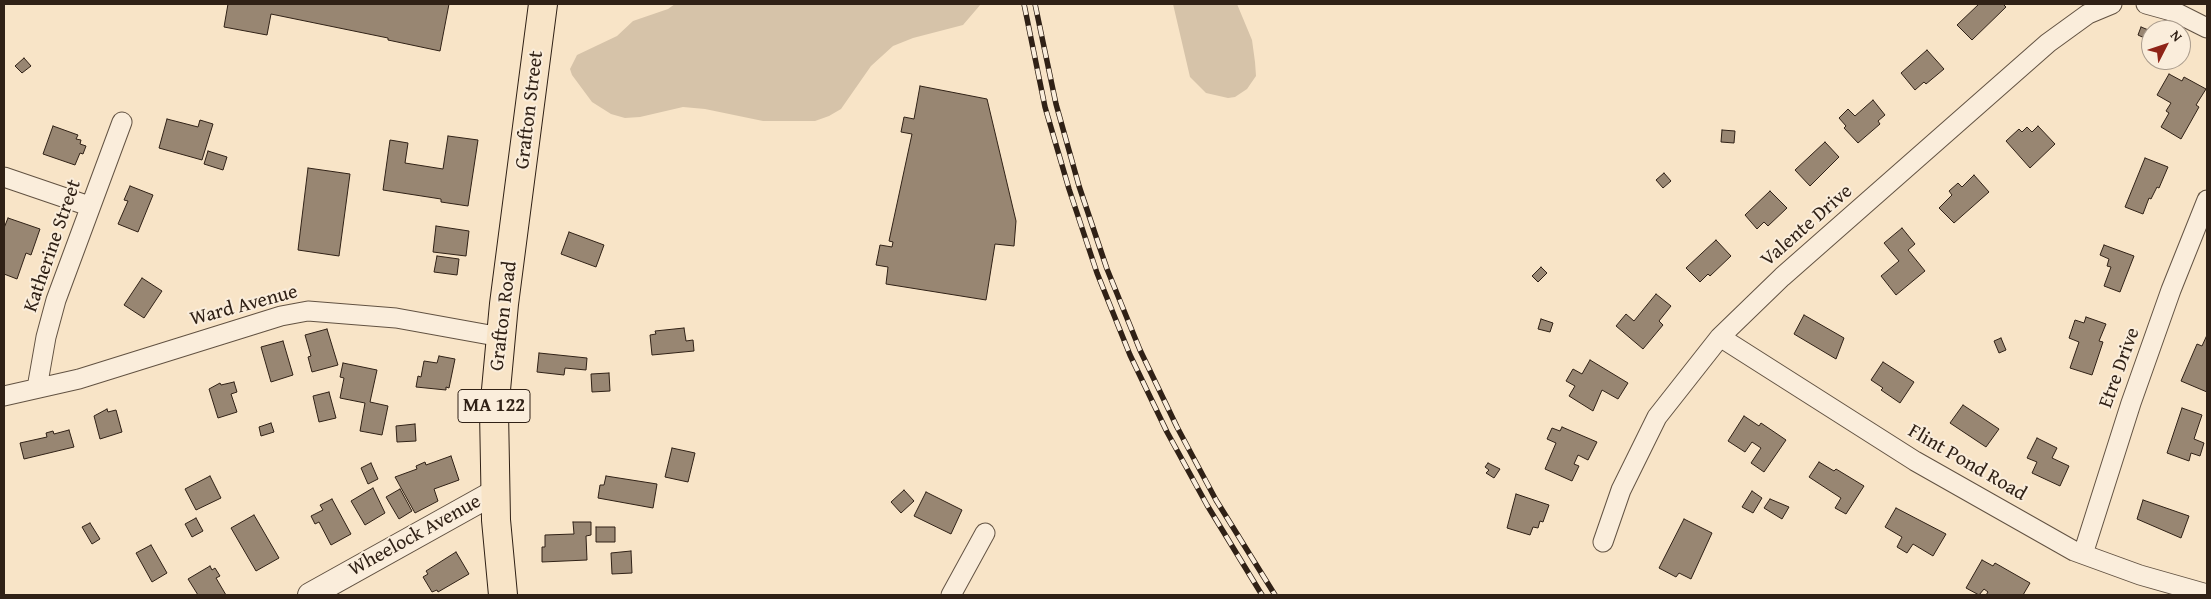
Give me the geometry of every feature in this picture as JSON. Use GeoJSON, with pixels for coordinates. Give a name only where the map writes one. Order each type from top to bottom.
{"type":"FeatureCollection","features":[{"type":"Feature","properties":{"kind":"highway","name":"Grafton Street"},"geometry":{"type":"LineString","coordinates":[[516,217],[543,4]]}},
{"type":"Feature","properties":{"kind":"highway","name":"Grafton Road"},"geometry":{"type":"LineString","coordinates":[[504,595],[495,492],[494,411],[516,217]]}},
{"type":"Feature","properties":{"kind":"street","name":"Valente Drive"},"geometry":{"type":"LineString","coordinates":[[1603,542],[1622,490],[1656,418],[1720,337],[1782,277],[2048,43],[2088,14],[2112,4]]}},
{"type":"Feature","properties":{"kind":"street"},"geometry":{"type":"LineString","coordinates":[[2146,4],[2175,12],[2207,28]]}},
{"type":"Feature","properties":{"kind":"street","name":"Katherine Street"},"geometry":{"type":"LineString","coordinates":[[37,388],[46,337],[56,300],[89,206],[122,122]]}},
{"type":"Feature","properties":{"kind":"street"},"geometry":{"type":"LineString","coordinates":[[4,177],[89,206]]}},
{"type":"Feature","properties":{"kind":"street","name":"Etre Drive"},"geometry":{"type":"LineString","coordinates":[[2082,554],[2131,403],[2171,290],[2207,200]]}},
{"type":"Feature","properties":{"kind":"street","name":"Ward Avenue"},"geometry":{"type":"LineString","coordinates":[[4,396],[116,369],[281,316],[308,311],[326,310],[396,318],[501,337]]}},
{"type":"Feature","properties":{"kind":"street","name":"Flint Pond Road"},"geometry":{"type":"LineString","coordinates":[[1720,337],[1915,461],[2082,554],[2140,575],[2207,594]]}},
{"type":"Feature","properties":{"kind":"street","name":"Wheelock Avenue"},"geometry":{"type":"LineString","coordinates":[[310,595],[495,492]]}},
{"type":"Feature","properties":{"kind":"street"},"geometry":{"type":"LineString","coordinates":[[951,595],[985,534]]}},
{"type":"Feature","properties":{"kind":"shaded area"},"geometry":{"type":"Polygon","coordinates":[[[675,4],[981,4],[963,25],[913,38],[893,46],[871,66],[841,109],[815,121],[763,121],[705,109],[683,107],[640,117],[625,118],[611,114],[592,102],[572,75],[570,69],[577,55],[617,36],[633,21],[668,9],[675,4]]]}},
{"type":"Feature","properties":{"kind":"shaded area"},"geometry":{"type":"Polygon","coordinates":[[[1173,4],[1237,4],[1252,40],[1255,62],[1256,76],[1247,89],[1235,97],[1228,98],[1206,93],[1190,77],[1173,4]]]}},
{"type":"Feature","properties":{"kind":"building"},"geometry":{"type":"Polygon","coordinates":[[[228,4],[449,4],[440,51],[388,40],[388,38],[271,14],[267,35],[224,27],[228,4]]]}},
{"type":"Feature","properties":{"kind":"building"},"geometry":{"type":"Polygon","coordinates":[[[1979,4],[2003,4],[2006,7],[1972,40],[1957,25],[1979,4]]]}},
{"type":"Feature","properties":{"kind":"building"},"geometry":{"type":"Polygon","coordinates":[[[1927,50],[1944,69],[1926,84],[1924,82],[1915,90],[1901,73],[1927,50]]]}},
{"type":"Feature","properties":{"kind":"building"},"geometry":{"type":"Polygon","coordinates":[[[24,58],[31,66],[22,73],[15,66],[24,58]]]}},
{"type":"Feature","properties":{"kind":"building"},"geometry":{"type":"Polygon","coordinates":[[[2169,74],[2182,81],[2184,77],[2206,89],[2196,105],[2199,107],[2181,139],[2161,127],[2169,113],[2166,111],[2171,103],[2157,95],[2169,74]]]}},
{"type":"Feature","properties":{"kind":"building"},"geometry":{"type":"Polygon","coordinates":[[[920,86],[987,99],[1016,221],[1014,246],[995,244],[986,300],[886,284],[888,267],[876,265],[880,245],[892,247],[893,242],[889,241],[912,134],[901,132],[904,117],[914,119],[920,86]]]}},
{"type":"Feature","properties":{"kind":"building"},"geometry":{"type":"Polygon","coordinates":[[[1873,100],[1885,115],[1878,121],[1880,124],[1858,143],[1844,128],[1846,126],[1839,118],[1848,109],[1855,116],[1873,100]]]}},
{"type":"Feature","properties":{"kind":"building"},"geometry":{"type":"Polygon","coordinates":[[[167,119],[198,127],[200,120],[213,124],[202,160],[159,148],[167,119]]]}},
{"type":"Feature","properties":{"kind":"building"},"geometry":{"type":"Polygon","coordinates":[[[53,126],[78,135],[76,139],[81,140],[80,144],[86,146],[83,154],[80,153],[75,165],[43,154],[53,126]]]}},
{"type":"Feature","properties":{"kind":"building"},"geometry":{"type":"Polygon","coordinates":[[[2038,126],[2055,144],[2030,168],[2006,141],[2019,129],[2022,132],[2027,127],[2032,132],[2038,126]]]}},
{"type":"Feature","properties":{"kind":"building"},"geometry":{"type":"Polygon","coordinates":[[[1722,130],[1735,131],[1734,143],[1721,142],[1722,130]]]}},
{"type":"Feature","properties":{"kind":"building"},"geometry":{"type":"Polygon","coordinates":[[[448,136],[478,140],[468,206],[441,202],[441,199],[383,190],[390,140],[408,143],[405,163],[443,169],[448,136]]]}},
{"type":"Feature","properties":{"kind":"building"},"geometry":{"type":"Polygon","coordinates":[[[1825,142],[1839,157],[1810,186],[1795,170],[1825,142]]]}},
{"type":"Feature","properties":{"kind":"building"},"geometry":{"type":"Polygon","coordinates":[[[208,151],[227,157],[223,170],[204,164],[208,151]]]}},
{"type":"Feature","properties":{"kind":"building"},"geometry":{"type":"Polygon","coordinates":[[[2145,158],[2168,167],[2159,188],[2157,187],[2151,199],[2149,198],[2143,214],[2125,207],[2145,158]]]}},
{"type":"Feature","properties":{"kind":"building"},"geometry":{"type":"Polygon","coordinates":[[[308,168],[350,174],[339,256],[298,250],[308,168]]]}},
{"type":"Feature","properties":{"kind":"building"},"geometry":{"type":"Polygon","coordinates":[[[1664,173],[1671,181],[1663,188],[1656,180],[1664,173]]]}},
{"type":"Feature","properties":{"kind":"building"},"geometry":{"type":"Polygon","coordinates":[[[1974,175],[1989,192],[1954,223],[1939,208],[1952,195],[1949,191],[1958,183],[1962,187],[1974,175]]]}},
{"type":"Feature","properties":{"kind":"building"},"geometry":{"type":"Polygon","coordinates":[[[130,186],[153,195],[138,232],[118,224],[128,201],[124,200],[130,186]]]}},
{"type":"Feature","properties":{"kind":"building"},"geometry":{"type":"Polygon","coordinates":[[[1770,191],[1787,208],[1768,226],[1764,222],[1757,229],[1745,215],[1770,191]]]}},
{"type":"Feature","properties":{"kind":"building"},"geometry":{"type":"Polygon","coordinates":[[[8,218],[40,229],[31,255],[26,253],[17,279],[4,274],[4,228],[8,218]]]}},
{"type":"Feature","properties":{"kind":"building"},"geometry":{"type":"Polygon","coordinates":[[[436,226],[469,231],[466,256],[433,252],[436,226]]]}},
{"type":"Feature","properties":{"kind":"building"},"geometry":{"type":"Polygon","coordinates":[[[1902,228],[1915,244],[1908,250],[1925,271],[1896,295],[1881,276],[1899,261],[1884,243],[1902,228]]]}},
{"type":"Feature","properties":{"kind":"building"},"geometry":{"type":"Polygon","coordinates":[[[569,232],[604,245],[596,267],[561,254],[569,232]]]}},
{"type":"Feature","properties":{"kind":"building"},"geometry":{"type":"Polygon","coordinates":[[[1716,240],[1731,256],[1710,276],[1708,274],[1700,282],[1686,268],[1716,240]]]}},
{"type":"Feature","properties":{"kind":"building"},"geometry":{"type":"Polygon","coordinates":[[[2104,245],[2134,256],[2120,292],[2104,286],[2111,267],[2107,266],[2109,259],[2100,255],[2104,245]]]}},
{"type":"Feature","properties":{"kind":"building"},"geometry":{"type":"Polygon","coordinates":[[[437,256],[459,259],[457,275],[434,272],[437,256]]]}},
{"type":"Feature","properties":{"kind":"building"},"geometry":{"type":"Polygon","coordinates":[[[1541,267],[1547,273],[1538,282],[1532,276],[1541,267]]]}},
{"type":"Feature","properties":{"kind":"building"},"geometry":{"type":"Polygon","coordinates":[[[142,278],[162,291],[144,318],[124,305],[142,278]]]}},
{"type":"Feature","properties":{"kind":"building"},"geometry":{"type":"Polygon","coordinates":[[[1656,294],[1671,306],[1659,321],[1663,325],[1643,349],[1616,326],[1626,314],[1634,321],[1656,294]]]}},
{"type":"Feature","properties":{"kind":"building"},"geometry":{"type":"Polygon","coordinates":[[[1804,315],[1844,338],[1836,359],[1794,334],[1804,315]]]}},
{"type":"Feature","properties":{"kind":"building"},"geometry":{"type":"Polygon","coordinates":[[[2086,317],[2106,324],[2099,341],[2103,342],[2092,375],[2070,368],[2079,342],[2069,338],[2075,320],[2084,323],[2086,317]]]}},
{"type":"Feature","properties":{"kind":"building"},"geometry":{"type":"Polygon","coordinates":[[[1541,319],[1553,323],[1550,332],[1538,329],[1541,319]]]}},
{"type":"Feature","properties":{"kind":"building"},"geometry":{"type":"Polygon","coordinates":[[[684,328],[686,341],[693,340],[694,351],[652,355],[650,335],[656,334],[655,331],[684,328]]]}},
{"type":"Feature","properties":{"kind":"building"},"geometry":{"type":"Polygon","coordinates":[[[327,329],[338,365],[312,372],[308,357],[311,356],[305,335],[327,329]]]}},
{"type":"Feature","properties":{"kind":"building"},"geometry":{"type":"Polygon","coordinates":[[[2207,335],[2207,392],[2181,381],[2197,344],[2202,346],[2207,335]]]}},
{"type":"Feature","properties":{"kind":"building"},"geometry":{"type":"Polygon","coordinates":[[[2001,338],[2006,350],[1999,353],[1994,341],[2001,338]]]}},
{"type":"Feature","properties":{"kind":"building"},"geometry":{"type":"Polygon","coordinates":[[[283,341],[293,375],[271,382],[261,347],[283,341]]]}},
{"type":"Feature","properties":{"kind":"building"},"geometry":{"type":"Polygon","coordinates":[[[539,353],[587,358],[586,370],[565,368],[564,375],[537,372],[539,353]]]}},
{"type":"Feature","properties":{"kind":"building"},"geometry":{"type":"Polygon","coordinates":[[[439,356],[455,359],[449,388],[446,387],[446,390],[416,387],[418,376],[421,377],[424,361],[437,363],[439,356]]]}},
{"type":"Feature","properties":{"kind":"building"},"geometry":{"type":"Polygon","coordinates":[[[1590,360],[1628,383],[1618,399],[1602,390],[1593,411],[1569,396],[1575,386],[1566,381],[1573,369],[1582,374],[1590,360]]]}},
{"type":"Feature","properties":{"kind":"building"},"geometry":{"type":"Polygon","coordinates":[[[1883,362],[1914,382],[1900,403],[1881,390],[1883,388],[1871,380],[1883,362]]]}},
{"type":"Feature","properties":{"kind":"building"},"geometry":{"type":"Polygon","coordinates":[[[343,363],[377,370],[370,402],[388,406],[382,435],[360,431],[365,403],[340,398],[344,378],[340,377],[343,363]]]}},
{"type":"Feature","properties":{"kind":"building"},"geometry":{"type":"Polygon","coordinates":[[[609,373],[610,391],[592,392],[591,374],[609,373]]]}},
{"type":"Feature","properties":{"kind":"building"},"geometry":{"type":"Polygon","coordinates":[[[234,382],[237,392],[231,394],[237,412],[218,418],[209,389],[220,383],[221,385],[234,382]]]}},
{"type":"Feature","properties":{"kind":"building"},"geometry":{"type":"Polygon","coordinates":[[[329,392],[336,418],[319,422],[313,396],[329,392]]]}},
{"type":"Feature","properties":{"kind":"building"},"geometry":{"type":"Polygon","coordinates":[[[1963,405],[1999,429],[1986,447],[1950,423],[1963,405]]]}},
{"type":"Feature","properties":{"kind":"building"},"geometry":{"type":"Polygon","coordinates":[[[2182,408],[2202,415],[2194,439],[2204,443],[2200,456],[2191,453],[2189,461],[2167,453],[2182,408]]]}},
{"type":"Feature","properties":{"kind":"building"},"geometry":{"type":"Polygon","coordinates":[[[107,409],[108,412],[116,410],[122,432],[100,439],[94,416],[107,409]]]}},
{"type":"Feature","properties":{"kind":"building"},"geometry":{"type":"Polygon","coordinates":[[[1744,416],[1759,426],[1761,423],[1786,440],[1764,472],[1751,463],[1761,448],[1752,442],[1745,452],[1728,441],[1744,416]]]}},
{"type":"Feature","properties":{"kind":"building"},"geometry":{"type":"Polygon","coordinates":[[[271,423],[274,432],[261,436],[259,427],[271,423]]]}},
{"type":"Feature","properties":{"kind":"building"},"geometry":{"type":"Polygon","coordinates":[[[415,424],[416,441],[397,442],[396,426],[415,424]]]}},
{"type":"Feature","properties":{"kind":"building"},"geometry":{"type":"Polygon","coordinates":[[[1562,427],[1597,442],[1588,460],[1578,455],[1574,464],[1579,466],[1572,481],[1545,469],[1556,443],[1547,439],[1552,428],[1560,431],[1562,427]]]}},
{"type":"Feature","properties":{"kind":"building"},"geometry":{"type":"Polygon","coordinates":[[[69,430],[74,447],[24,459],[20,443],[47,437],[46,433],[53,431],[54,434],[69,430]]]}},
{"type":"Feature","properties":{"kind":"building"},"geometry":{"type":"Polygon","coordinates":[[[2037,438],[2057,448],[2052,458],[2069,466],[2060,486],[2032,473],[2037,462],[2027,458],[2037,438]]]}},
{"type":"Feature","properties":{"kind":"building"},"geometry":{"type":"Polygon","coordinates":[[[672,448],[695,453],[688,482],[665,477],[672,448]]]}},
{"type":"Feature","properties":{"kind":"building"},"geometry":{"type":"Polygon","coordinates":[[[451,456],[459,480],[434,489],[438,501],[415,513],[395,477],[417,469],[416,466],[425,462],[426,465],[451,456]]]}},
{"type":"Feature","properties":{"kind":"building"},"geometry":{"type":"Polygon","coordinates":[[[1819,462],[1834,471],[1836,469],[1864,486],[1846,514],[1835,508],[1841,498],[1809,477],[1819,462]]]}},
{"type":"Feature","properties":{"kind":"building"},"geometry":{"type":"Polygon","coordinates":[[[371,463],[378,479],[368,484],[361,468],[371,463]]]}},
{"type":"Feature","properties":{"kind":"building"},"geometry":{"type":"Polygon","coordinates":[[[1488,463],[1500,469],[1494,478],[1486,473],[1489,470],[1485,467],[1488,463]]]}},
{"type":"Feature","properties":{"kind":"building"},"geometry":{"type":"Polygon","coordinates":[[[210,476],[221,498],[196,510],[185,489],[210,476]]]}},
{"type":"Feature","properties":{"kind":"building"},"geometry":{"type":"Polygon","coordinates":[[[606,476],[657,484],[653,508],[598,498],[600,485],[604,485],[606,476]]]}},
{"type":"Feature","properties":{"kind":"building"},"geometry":{"type":"Polygon","coordinates":[[[373,488],[385,513],[365,525],[351,501],[373,488]]]}},
{"type":"Feature","properties":{"kind":"building"},"geometry":{"type":"Polygon","coordinates":[[[400,489],[412,511],[399,519],[386,497],[400,489]]]}},
{"type":"Feature","properties":{"kind":"building"},"geometry":{"type":"Polygon","coordinates":[[[904,490],[914,501],[901,513],[891,502],[904,490]]]}},
{"type":"Feature","properties":{"kind":"building"},"geometry":{"type":"Polygon","coordinates":[[[1752,491],[1762,498],[1753,513],[1742,507],[1752,491]]]}},
{"type":"Feature","properties":{"kind":"building"},"geometry":{"type":"Polygon","coordinates":[[[926,492],[962,510],[951,534],[914,516],[926,492]]]}},
{"type":"Feature","properties":{"kind":"building"},"geometry":{"type":"Polygon","coordinates":[[[1516,494],[1549,505],[1543,522],[1540,521],[1538,528],[1533,527],[1530,535],[1507,528],[1516,494]]]}},
{"type":"Feature","properties":{"kind":"building"},"geometry":{"type":"Polygon","coordinates":[[[332,499],[351,534],[331,545],[319,522],[315,524],[311,516],[323,510],[320,505],[332,499]]]}},
{"type":"Feature","properties":{"kind":"building"},"geometry":{"type":"Polygon","coordinates":[[[1770,499],[1789,507],[1782,519],[1764,508],[1770,499]]]}},
{"type":"Feature","properties":{"kind":"building"},"geometry":{"type":"Polygon","coordinates":[[[2143,500],[2189,516],[2181,538],[2137,519],[2143,500]]]}},
{"type":"Feature","properties":{"kind":"building"},"geometry":{"type":"Polygon","coordinates":[[[1896,508],[1946,534],[1933,556],[1913,544],[1907,553],[1897,547],[1902,537],[1885,527],[1896,508]]]}},
{"type":"Feature","properties":{"kind":"building"},"geometry":{"type":"Polygon","coordinates":[[[254,515],[279,558],[256,571],[231,528],[254,515]]]}},
{"type":"Feature","properties":{"kind":"building"},"geometry":{"type":"Polygon","coordinates":[[[196,518],[203,531],[192,537],[185,524],[196,518]]]}},
{"type":"Feature","properties":{"kind":"building"},"geometry":{"type":"Polygon","coordinates":[[[1684,519],[1712,533],[1691,579],[1679,573],[1676,577],[1659,568],[1684,519]]]}},
{"type":"Feature","properties":{"kind":"building"},"geometry":{"type":"Polygon","coordinates":[[[573,522],[591,522],[591,535],[586,536],[587,560],[542,562],[542,547],[545,547],[545,535],[574,534],[573,522]]]}},
{"type":"Feature","properties":{"kind":"building"},"geometry":{"type":"Polygon","coordinates":[[[90,523],[100,539],[92,544],[82,527],[90,523]]]}},
{"type":"Feature","properties":{"kind":"building"},"geometry":{"type":"Polygon","coordinates":[[[596,527],[615,527],[615,542],[596,542],[596,527]]]}},
{"type":"Feature","properties":{"kind":"building"},"geometry":{"type":"Polygon","coordinates":[[[151,545],[167,573],[152,582],[136,553],[151,545]]]}},
{"type":"Feature","properties":{"kind":"building"},"geometry":{"type":"Polygon","coordinates":[[[631,551],[632,573],[612,574],[611,553],[631,551]]]}},
{"type":"Feature","properties":{"kind":"building"},"geometry":{"type":"Polygon","coordinates":[[[456,552],[469,574],[438,592],[437,590],[432,592],[423,577],[428,574],[426,571],[456,552]]]}},
{"type":"Feature","properties":{"kind":"building"},"geometry":{"type":"Polygon","coordinates":[[[1982,560],[1993,566],[1995,563],[2030,583],[2023,595],[1986,595],[1988,592],[1984,589],[1979,595],[1966,588],[1982,560]]]}},
{"type":"Feature","properties":{"kind":"building"},"geometry":{"type":"Polygon","coordinates":[[[210,566],[212,570],[215,568],[220,576],[216,578],[226,595],[198,595],[188,579],[210,566]]]}},
{"type":"Feature","properties":{"kind":"railway"},"geometry":{"type":"LineString","coordinates":[[1024,4],[1045,107],[1069,189],[1097,273],[1130,355],[1167,432],[1207,505],[1262,595]]}},
{"type":"Feature","properties":{"kind":"railway"},"geometry":{"type":"LineString","coordinates":[[1035,4],[1056,104],[1079,186],[1107,269],[1140,350],[1177,427],[1216,500],[1275,595]]}}]}
